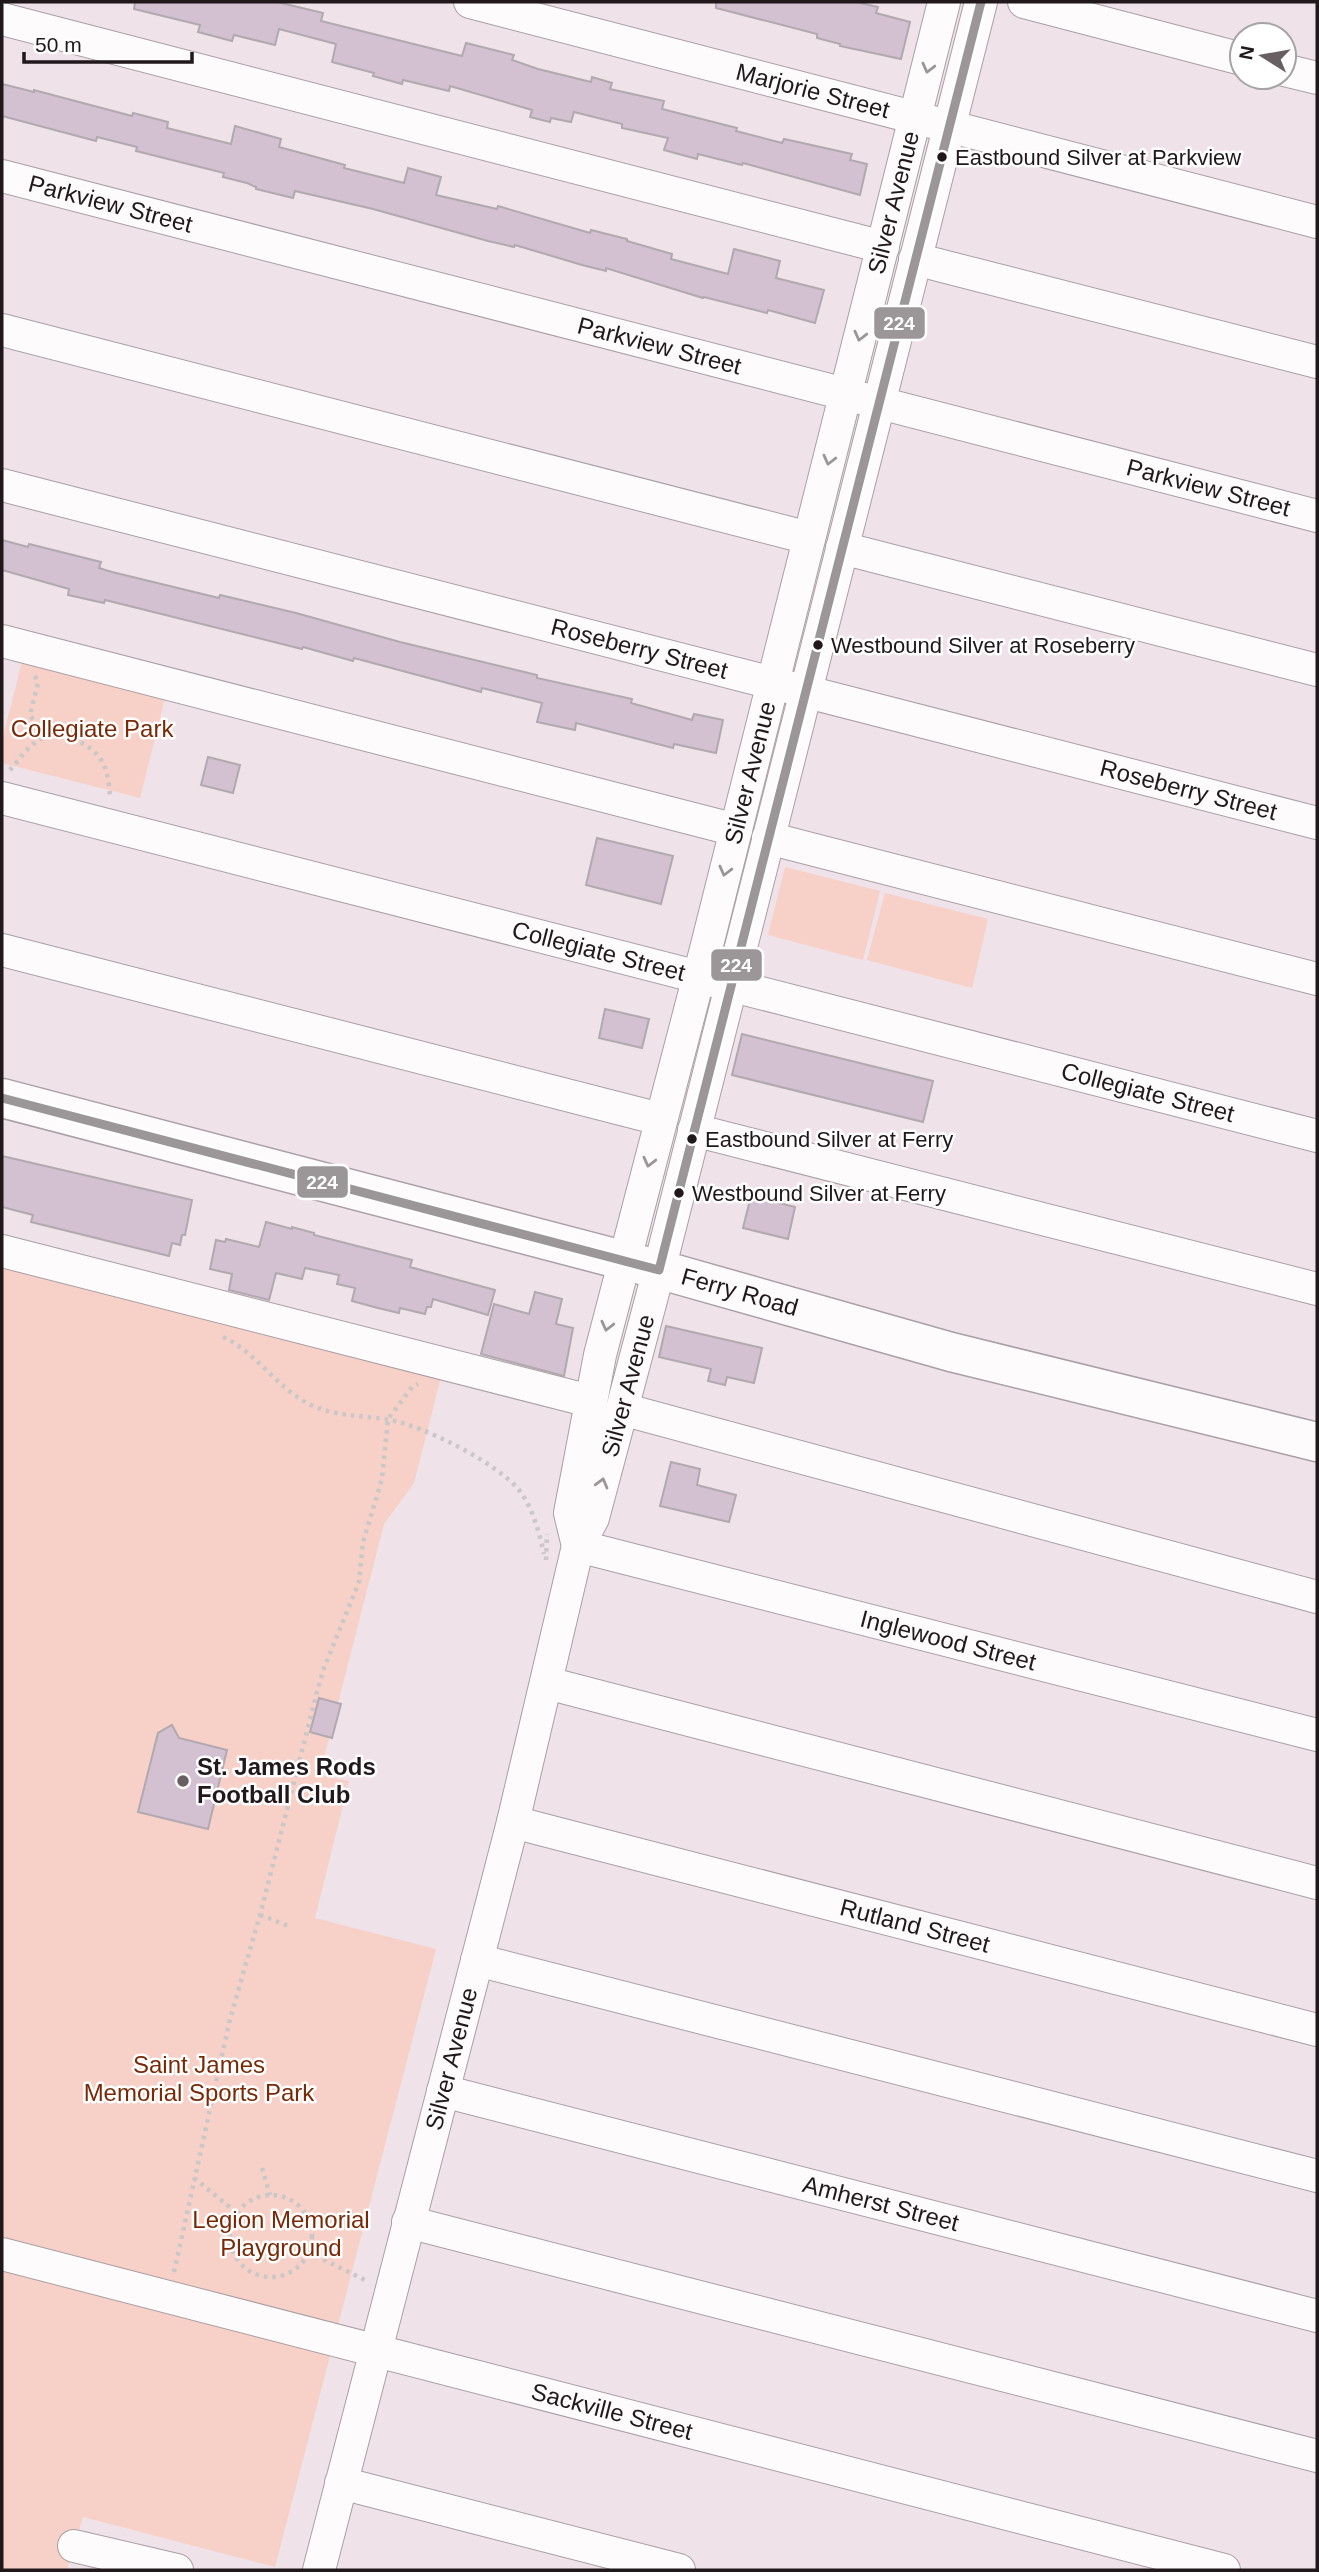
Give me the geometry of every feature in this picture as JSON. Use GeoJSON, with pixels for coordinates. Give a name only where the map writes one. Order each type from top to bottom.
{"type":"FeatureCollection","features":[{"type":"Feature","properties":{"kind":"main road","name":"Ferry Road"},"geometry":{"type":"LineString","coordinates":[[2,1098],[641,1265],[951,1352],[1317,1442]]}},
{"type":"Feature","properties":{"kind":"street","name":"Marjorie Street"},"geometry":{"type":"LineString","coordinates":[[470,2],[1317,222]]}},
{"type":"Feature","properties":{"kind":"street","name":"Silver Avenue"},"geometry":{"type":"LineString","coordinates":[[319,2570],[513,1822],[578,1546],[593,1518],[622,1409],[660,1119],[736,830],[944,2]]}},
{"type":"Feature","properties":{"kind":"street","name":"Silver Avenue"},"geometry":{"type":"LineString","coordinates":[[578,1546],[569,1513],[590,1401],[694,1130],[981,2]]}},
{"type":"Feature","properties":{"kind":"street"},"geometry":{"type":"LineString","coordinates":[[1024,2],[1228,55]]}},
{"type":"Feature","properties":{"kind":"street"},"geometry":{"type":"LineString","coordinates":[[2,19],[883,247]]}},
{"type":"Feature","properties":{"kind":"street"},"geometry":{"type":"LineString","coordinates":[[1298,73],[1317,78]]}},
{"type":"Feature","properties":{"kind":"street","name":"Parkview Street"},"geometry":{"type":"LineString","coordinates":[[2,176],[1317,516]]}},
{"type":"Feature","properties":{"kind":"street"},"geometry":{"type":"LineString","coordinates":[[915,259],[1317,362]]}},
{"type":"Feature","properties":{"kind":"street"},"geometry":{"type":"LineString","coordinates":[[2,330],[809,538]]}},
{"type":"Feature","properties":{"kind":"street","name":"Roseberry Street"},"geometry":{"type":"LineString","coordinates":[[2,485],[1317,823]]}},
{"type":"Feature","properties":{"kind":"street"},"geometry":{"type":"LineString","coordinates":[[842,548],[1317,670]]}},
{"type":"Feature","properties":{"kind":"street"},"geometry":{"type":"LineString","coordinates":[[12,644],[736,830]]}},
{"type":"Feature","properties":{"kind":"street","name":"Collegiate Street"},"geometry":{"type":"LineString","coordinates":[[6,784],[698,977],[1317,1136]]}},
{"type":"Feature","properties":{"kind":"street"},"geometry":{"type":"LineString","coordinates":[[768,838],[1317,979]]}},
{"type":"Feature","properties":{"kind":"street"},"geometry":{"type":"LineString","coordinates":[[2,950],[660,1119]]}},
{"type":"Feature","properties":{"kind":"street"},"geometry":{"type":"LineString","coordinates":[[694,1130],[1317,1289]]}},
{"type":"Feature","properties":{"kind":"street"},"geometry":{"type":"LineString","coordinates":[[2,1251],[459,1370],[590,1401]]}},
{"type":"Feature","properties":{"kind":"street"},"geometry":{"type":"LineString","coordinates":[[622,1409],[1317,1597]]}},
{"type":"Feature","properties":{"kind":"street","name":"Inglewood Street"},"geometry":{"type":"LineString","coordinates":[[578,1546],[1317,1735]]}},
{"type":"Feature","properties":{"kind":"street"},"geometry":{"type":"LineString","coordinates":[[547,1683],[1317,1883]]}},
{"type":"Feature","properties":{"kind":"street","name":"Rutland Street"},"geometry":{"type":"LineString","coordinates":[[513,1822],[1317,2030]]}},
{"type":"Feature","properties":{"kind":"street"},"geometry":{"type":"LineString","coordinates":[[477,1960],[1317,2176]]}},
{"type":"Feature","properties":{"kind":"street","name":"Amherst Street"},"geometry":{"type":"LineString","coordinates":[[443,2091],[1317,2316]]}},
{"type":"Feature","properties":{"kind":"street"},"geometry":{"type":"LineString","coordinates":[[408,2222],[1317,2456]]}},
{"type":"Feature","properties":{"kind":"street","name":"Sackville Street"},"geometry":{"type":"LineString","coordinates":[[2,2254],[1224,2570]]}},
{"type":"Feature","properties":{"kind":"street"},"geometry":{"type":"LineString","coordinates":[[341,2483],[679,2570]]}},
{"type":"Feature","properties":{"kind":"street"},"geometry":{"type":"LineString","coordinates":[[74,2546],[177,2570]]}},
{"type":"Feature","properties":{"kind":"path"},"geometry":{"type":"LineString","coordinates":[[12,644],[25,666],[32,670],[38,683],[30,715],[45,738]]}},
{"type":"Feature","properties":{"kind":"path"},"geometry":{"type":"LineString","coordinates":[[6,784],[25,752],[39,739],[76,740],[91,748],[103,763],[110,795]]}},
{"type":"Feature","properties":{"kind":"path"},"geometry":{"type":"LineString","coordinates":[[217,1334],[242,1347],[311,1405],[331,1412],[410,1424],[435,1434],[508,1479],[526,1500],[536,1524],[545,1562]]}},
{"type":"Feature","properties":{"kind":"path"},"geometry":{"type":"LineString","coordinates":[[168,2297],[230,2019],[324,1668],[359,1582],[363,1542],[382,1479],[388,1419],[412,1387],[459,1370]]}},
{"type":"Feature","properties":{"kind":"path"},"geometry":{"type":"LineString","coordinates":[[260,1915],[289,1926]]}},
{"type":"Feature","properties":{"kind":"path"},"geometry":{"type":"LineString","coordinates":[[262,2168],[270,2195]]}},
{"type":"Feature","properties":{"kind":"path"},"geometry":{"type":"LineString","coordinates":[[194,2178],[238,2213]]}},
{"type":"Feature","properties":{"kind":"path"},"geometry":{"type":"LineString","coordinates":[[270,2195],[290,2199],[302,2208],[309,2220],[312,2234],[303,2261],[293,2270],[279,2276],[252,2272],[240,2263],[230,2240],[231,2227],[238,2213],[243,2205],[254,2198],[270,2195]]}},
{"type":"Feature","properties":{"kind":"path"},"geometry":{"type":"LineString","coordinates":[[308,2252],[371,2283]]}},
{"type":"Feature","properties":{"kind":"green space","name":"Collegiate Park"},"geometry":{"type":"Polygon","coordinates":[[[24,654],[167,690],[140,798],[2,763],[2,741],[24,654]]]}},
{"type":"Feature","properties":{"kind":"green space"},"geometry":{"type":"Polygon","coordinates":[[[785,867],[880,891],[863,960],[768,935],[785,867]]]}},
{"type":"Feature","properties":{"kind":"green space"},"geometry":{"type":"Polygon","coordinates":[[[885,893],[988,919],[972,988],[867,960],[885,893]]]}},
{"type":"Feature","properties":{"kind":"green space","name":"Saint James Memorial Sports Park"},"geometry":{"type":"Polygon","coordinates":[[[2,1251],[444,1365],[414,1483],[384,1524],[338,1703],[341,1704],[320,1775],[349,1781],[315,1918],[436,1949],[275,2567],[83,2517],[67,2570],[2,2570],[2,1251]]]}},
{"type":"Feature","properties":{"kind":"building"},"geometry":{"type":"Polygon","coordinates":[[[135,2],[277,2],[323,13],[321,21],[462,56],[466,43],[514,55],[512,60],[538,69],[591,82],[592,77],[612,83],[610,89],[664,101],[662,109],[737,128],[736,131],[782,143],[784,139],[852,154],[850,160],[867,164],[860,195],[743,163],[742,165],[698,154],[697,159],[664,150],[668,138],[622,128],[622,124],[574,112],[571,122],[551,118],[550,122],[530,117],[532,110],[450,86],[449,91],[403,80],[402,84],[373,76],[374,73],[332,62],[336,44],[279,29],[275,45],[234,35],[232,41],[198,32],[200,25],[134,9],[135,2]]]}},
{"type":"Feature","properties":{"kind":"building"},"geometry":{"type":"Polygon","coordinates":[[[716,2],[856,2],[878,7],[876,13],[910,22],[901,59],[840,46],[817,38],[817,34],[716,8],[716,2]]]}},
{"type":"Feature","properties":{"kind":"building"},"geometry":{"type":"Polygon","coordinates":[[[2,84],[132,116],[133,113],[168,122],[167,128],[231,144],[235,126],[281,139],[279,147],[345,165],[344,168],[404,183],[408,168],[441,177],[436,195],[497,209],[498,206],[590,233],[591,230],[627,239],[672,254],[671,259],[728,274],[734,249],[780,261],[776,278],[824,290],[815,323],[768,310],[767,313],[703,298],[606,268],[606,271],[373,209],[295,191],[293,198],[256,189],[247,183],[223,177],[224,173],[136,151],[137,147],[97,137],[96,141],[2,116],[2,84]]]}},
{"type":"Feature","properties":{"kind":"building"},"geometry":{"type":"Polygon","coordinates":[[[2,540],[101,562],[99,568],[112,572],[219,598],[220,595],[296,613],[400,642],[537,675],[537,678],[632,699],[631,703],[692,720],[694,714],[723,720],[716,753],[674,744],[673,748],[576,723],[575,730],[537,722],[542,703],[482,688],[481,692],[354,658],[353,661],[105,600],[104,603],[68,595],[69,589],[2,570],[2,540]]]}},
{"type":"Feature","properties":{"kind":"building"},"geometry":{"type":"Polygon","coordinates":[[[208,757],[240,765],[233,793],[201,785],[208,757]]]}},
{"type":"Feature","properties":{"kind":"building"},"geometry":{"type":"Polygon","coordinates":[[[597,838],[673,856],[661,904],[586,885],[597,838]]]}},
{"type":"Feature","properties":{"kind":"building"},"geometry":{"type":"Polygon","coordinates":[[[605,1009],[649,1019],[642,1048],[599,1038],[605,1009]]]}},
{"type":"Feature","properties":{"kind":"building"},"geometry":{"type":"Polygon","coordinates":[[[742,1034],[933,1081],[923,1122],[732,1075],[742,1034]]]}},
{"type":"Feature","properties":{"kind":"building"},"geometry":{"type":"Polygon","coordinates":[[[2,1156],[192,1200],[185,1235],[182,1235],[180,1245],[172,1243],[169,1256],[31,1222],[33,1215],[2,1207],[2,1156]]]}},
{"type":"Feature","properties":{"kind":"building"},"geometry":{"type":"Polygon","coordinates":[[[751,1196],[795,1207],[788,1239],[743,1228],[751,1196]]]}},
{"type":"Feature","properties":{"kind":"building"},"geometry":{"type":"Polygon","coordinates":[[[266,1222],[412,1260],[410,1267],[495,1290],[488,1315],[433,1299],[425,1314],[400,1308],[399,1313],[378,1308],[352,1301],[355,1288],[337,1284],[339,1275],[305,1268],[302,1279],[276,1273],[269,1300],[229,1290],[232,1274],[210,1269],[216,1240],[225,1242],[226,1239],[259,1247],[266,1222]]]}},
{"type":"Feature","properties":{"kind":"building"},"geometry":{"type":"Polygon","coordinates":[[[535,1292],[562,1299],[556,1324],[573,1328],[564,1376],[481,1354],[494,1304],[529,1314],[535,1292]]]}},
{"type":"Feature","properties":{"kind":"building"},"geometry":{"type":"Polygon","coordinates":[[[666,1326],[762,1348],[754,1383],[727,1377],[725,1385],[708,1381],[711,1369],[659,1357],[666,1326]]]}},
{"type":"Feature","properties":{"kind":"building"},"geometry":{"type":"Polygon","coordinates":[[[671,1462],[700,1469],[697,1485],[736,1495],[729,1522],[660,1506],[671,1462]]]}},
{"type":"Feature","properties":{"kind":"building"},"geometry":{"type":"Polygon","coordinates":[[[319,1698],[341,1704],[332,1738],[310,1732],[319,1698]]]}},
{"type":"Feature","properties":{"kind":"building","name":"St. James Rods Football Club"},"geometry":{"type":"Polygon","coordinates":[[[172,1725],[179,1738],[227,1750],[208,1829],[138,1812],[158,1733],[172,1725]]]}},
{"type":"Feature","properties":{"kind":"transit line","name":"224"},"geometry":{"type":"LineString","coordinates":[[2,1098],[659,1270],[981,2]]}},
{"type":"Feature","properties":{"kind":"place","name":"Eastbound Silver at Parkview"},"geometry":{"type":"Point","coordinates":[942,157]}},
{"type":"Feature","properties":{"kind":"place","name":"Westbound Silver at Roseberry"},"geometry":{"type":"Point","coordinates":[818,645]}},
{"type":"Feature","properties":{"kind":"place","name":"Eastbound Silver at Ferry"},"geometry":{"type":"Point","coordinates":[692,1139]}},
{"type":"Feature","properties":{"kind":"place","name":"Westbound Silver at Ferry"},"geometry":{"type":"Point","coordinates":[679,1193]}},
{"type":"Feature","properties":{"kind":"place","name":"St. James Rods Football Club"},"geometry":{"type":"Point","coordinates":[183,1781]}},
{"type":"Feature","properties":{"kind":"park label","name":"Legion Memorial Playground"},"geometry":{"type":"Point","coordinates":[281,2234]}}]}
